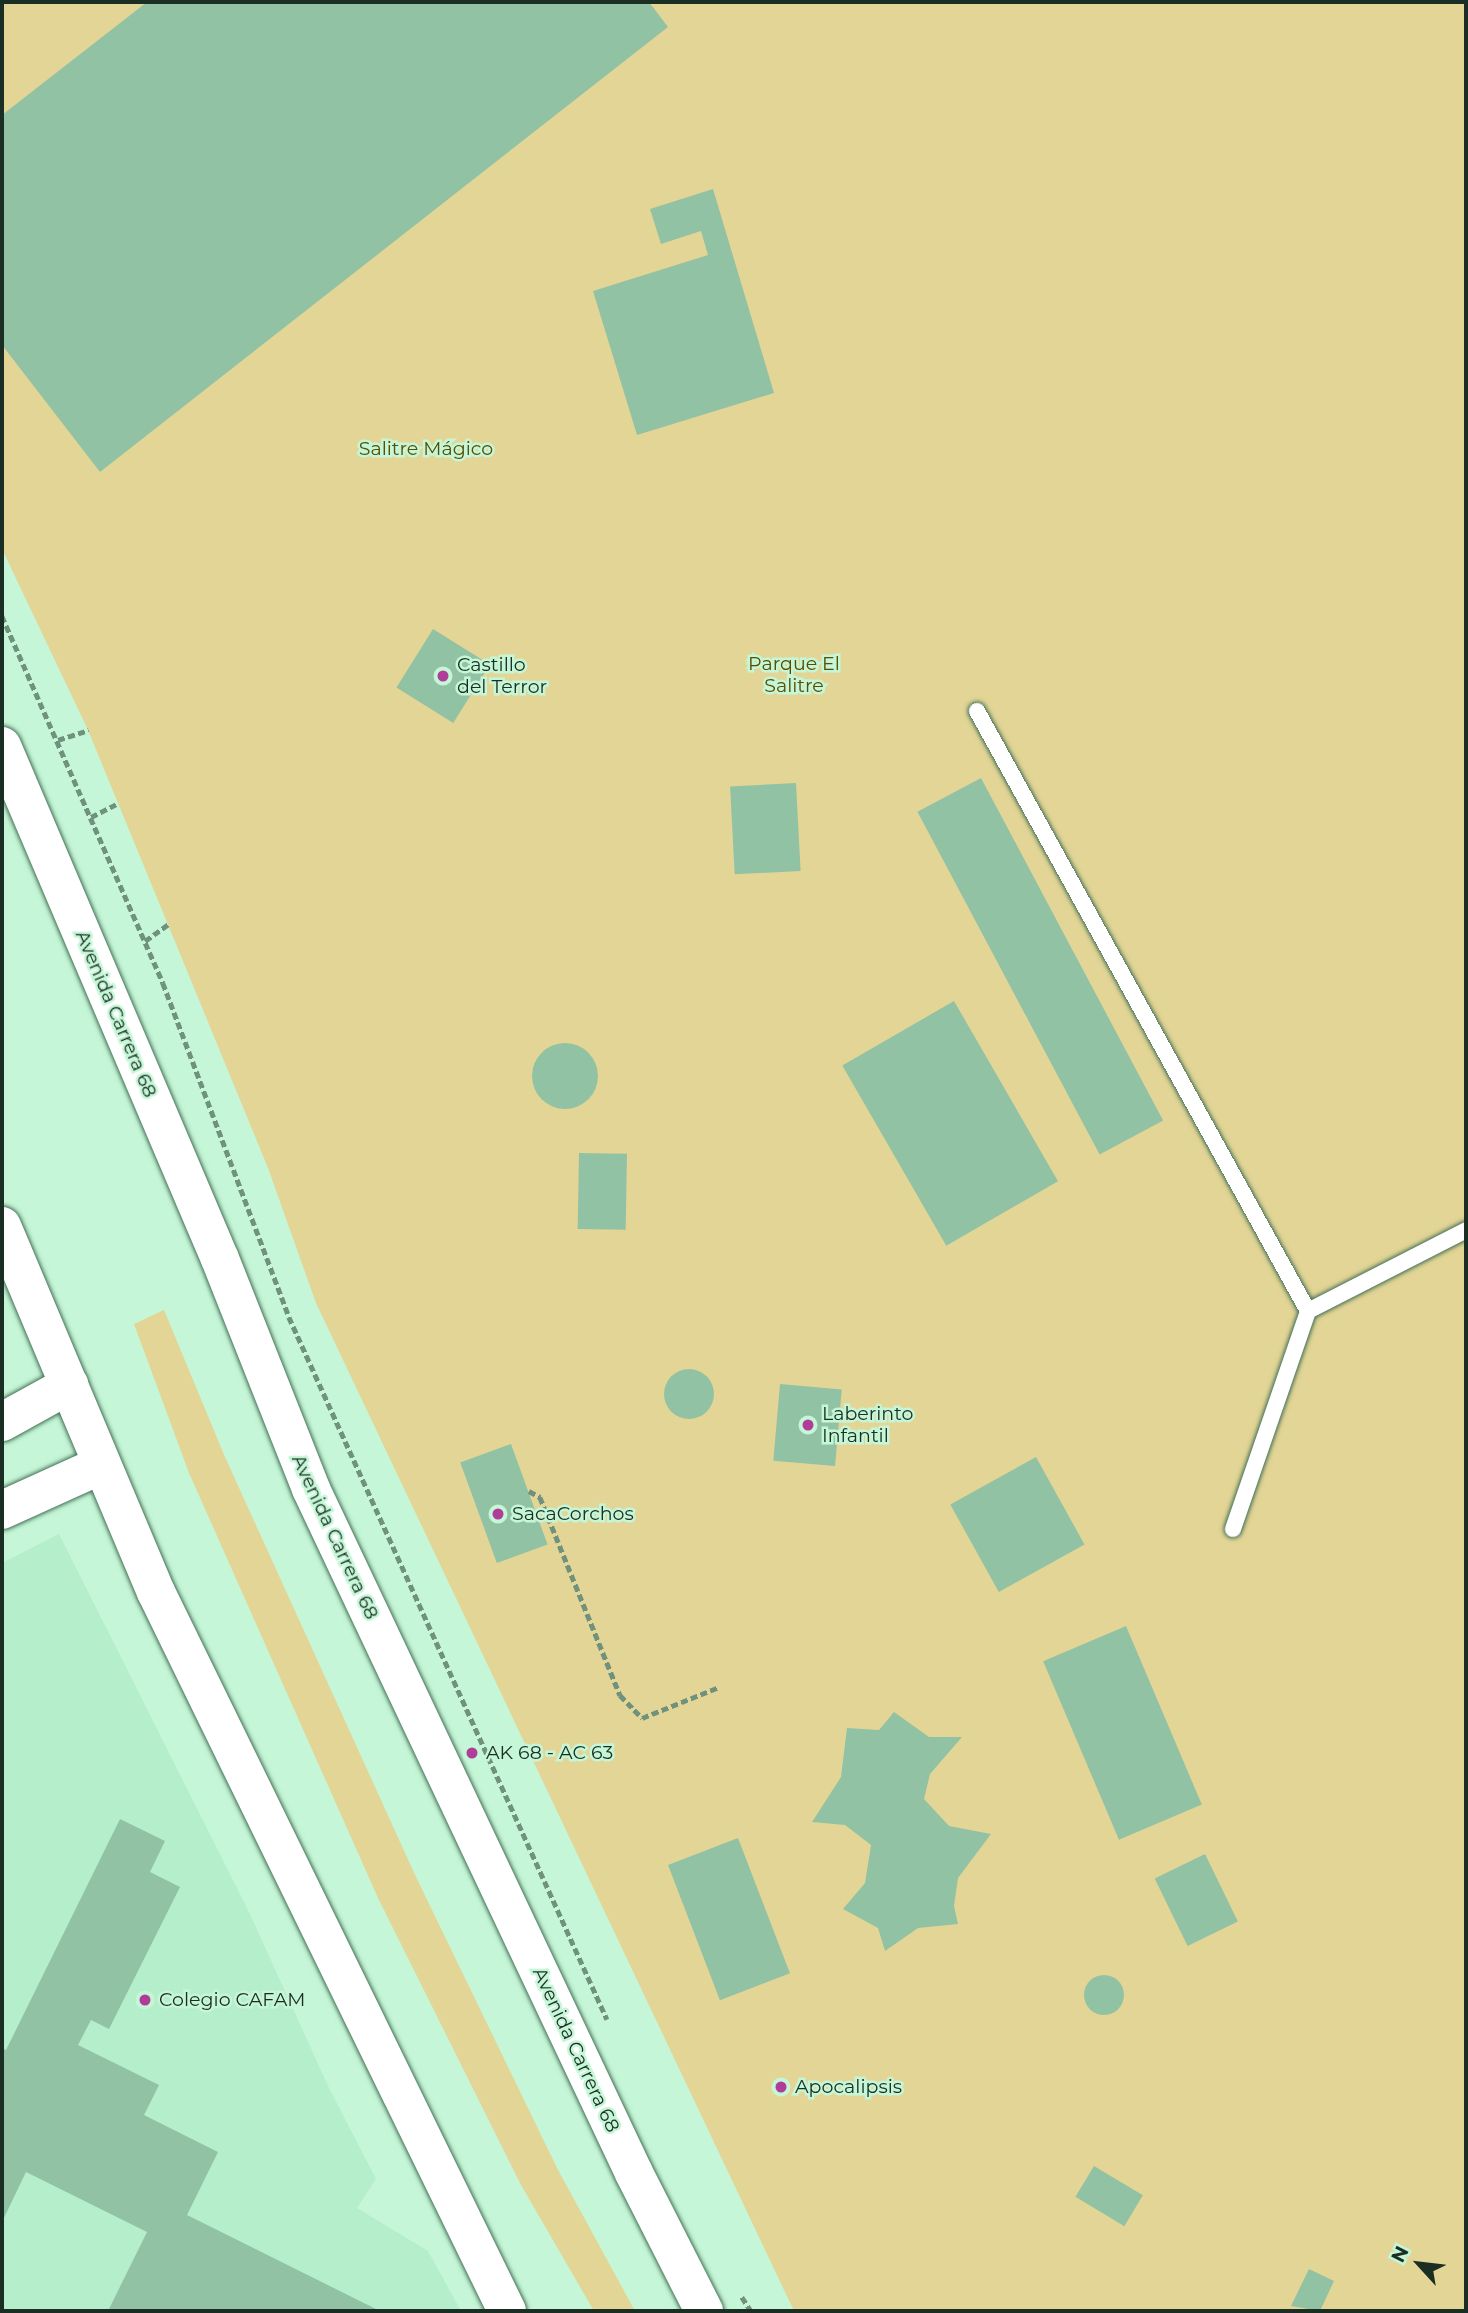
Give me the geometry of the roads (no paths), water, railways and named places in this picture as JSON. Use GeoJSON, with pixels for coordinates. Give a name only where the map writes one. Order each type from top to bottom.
{"type":"FeatureCollection","features":[{"type":"Feature","properties":{"kind":"main road","name":"Avenida Carrera 68"},"geometry":{"type":"LineString","coordinates":[[2,746],[220,1259],[311,1489],[634,2174],[704,2311]]}},
{"type":"Feature","properties":{"kind":"main road"},"geometry":{"type":"LineString","coordinates":[[2,1226],[162,1604],[507,2311]]}},
{"type":"Feature","properties":{"kind":"main road"},"geometry":{"type":"LineString","coordinates":[[2,1422],[69,1385]]}},
{"type":"Feature","properties":{"kind":"main road"},"geometry":{"type":"LineString","coordinates":[[2,1510],[101,1465]]}},
{"type":"Feature","properties":{"kind":"lane"},"geometry":{"type":"LineString","coordinates":[[977,711],[1308,1311]]}},
{"type":"Feature","properties":{"kind":"lane"},"geometry":{"type":"LineString","coordinates":[[1233,1529],[1308,1311],[1466,1230]]}},
{"type":"Feature","properties":{"kind":"place","name":"Castillo del Terror"},"geometry":{"type":"Point","coordinates":[443,676]}},
{"type":"Feature","properties":{"kind":"place","name":"Laberinto Infantil"},"geometry":{"type":"Point","coordinates":[808,1425]}},
{"type":"Feature","properties":{"kind":"place","name":"SacaCorchos"},"geometry":{"type":"Point","coordinates":[498,1514]}},
{"type":"Feature","properties":{"kind":"place","name":"AK 68 - AC 63"},"geometry":{"type":"Point","coordinates":[472,1753]}},
{"type":"Feature","properties":{"kind":"place","name":"Colegio CAFAM"},"geometry":{"type":"Point","coordinates":[145,2000]}},
{"type":"Feature","properties":{"kind":"place","name":"Apocalipsis"},"geometry":{"type":"Point","coordinates":[781,2087]}},
{"type":"Feature","properties":{"kind":"park label","name":"Salitre Mágico"},"geometry":{"type":"Point","coordinates":[426,449]}},
{"type":"Feature","properties":{"kind":"park label","name":"Parque El Salitre"},"geometry":{"type":"Point","coordinates":[794,675]}}]}
